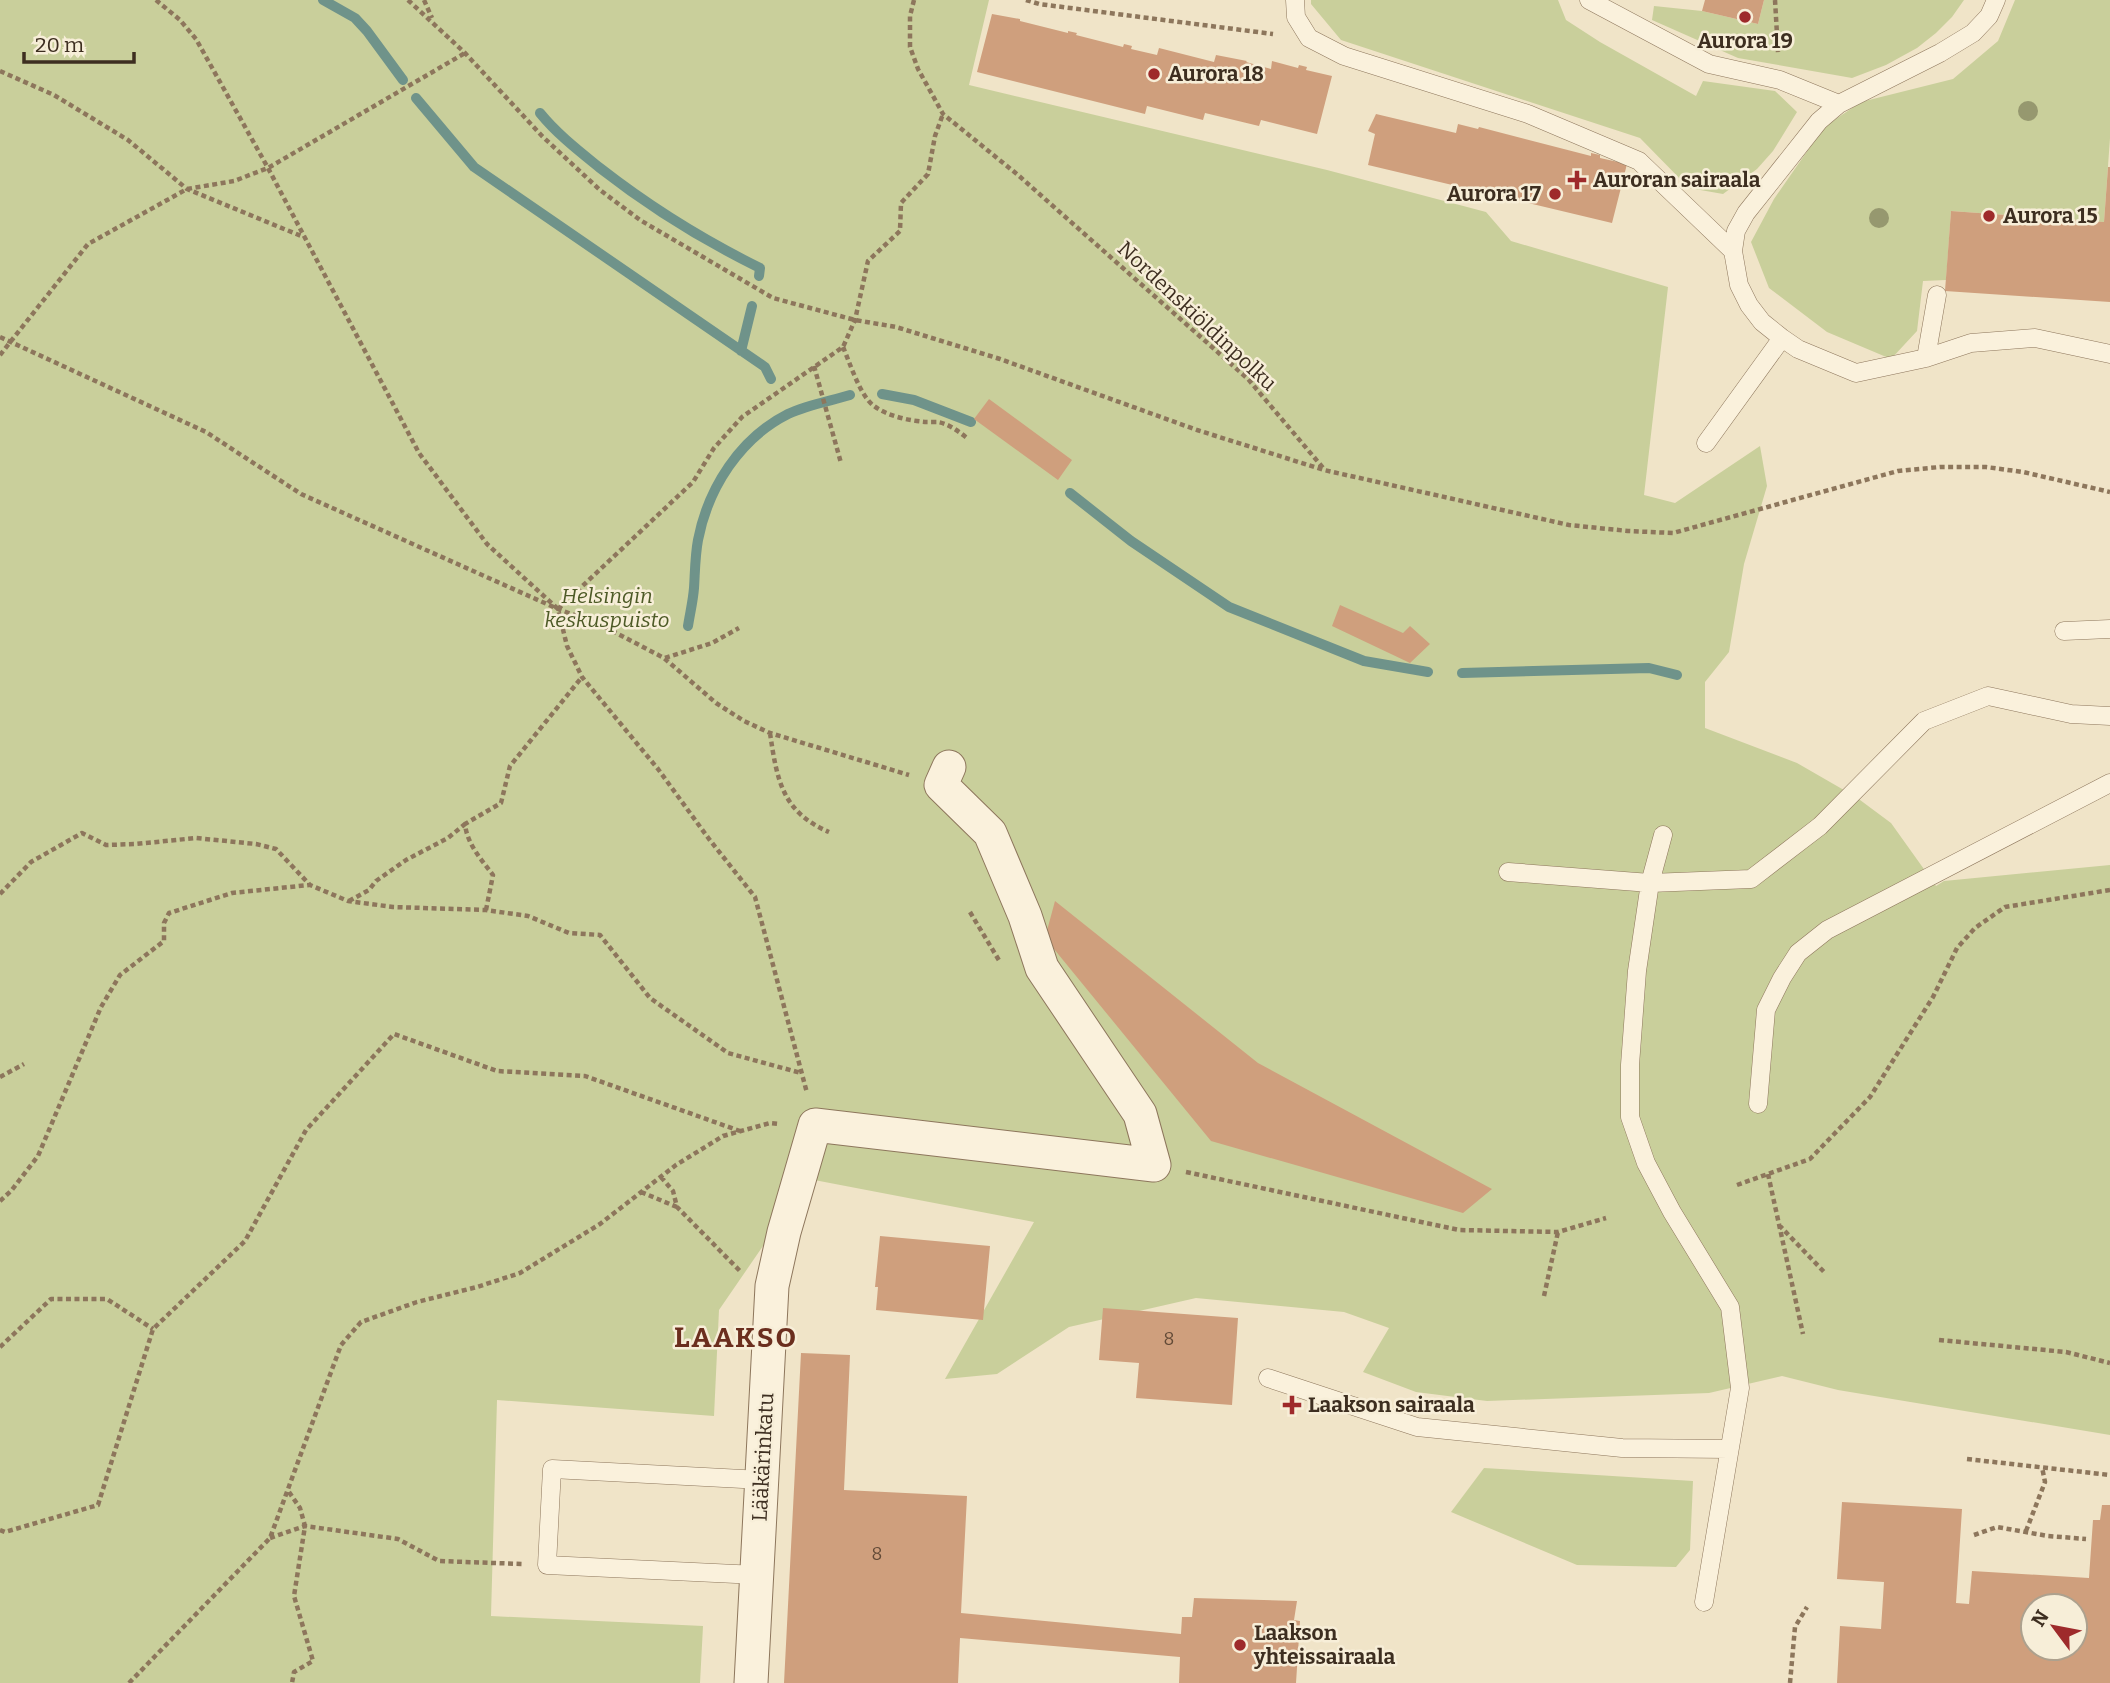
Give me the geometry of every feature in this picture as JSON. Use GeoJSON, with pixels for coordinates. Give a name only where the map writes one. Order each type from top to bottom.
{"type":"FeatureCollection","features":[{"type":"Feature","properties":{"kind":"street"},"geometry":{"type":"LineString","coordinates":[[815,1125],[1154,1165],[1140,1114],[1042,968],[1025,916],[990,833],[945,776]]}},
{"type":"Feature","properties":{"kind":"street","name":"Lääkärinkatu"},"geometry":{"type":"LineString","coordinates":[[751,1683],[772,1286],[815,1125]]}},
{"type":"Feature","properties":{"kind":"lane"},"geometry":{"type":"LineString","coordinates":[[1295,0],[1296,17],[1309,38],[1344,56],[1528,114],[1639,160],[1733,251]]}},
{"type":"Feature","properties":{"kind":"lane"},"geometry":{"type":"LineString","coordinates":[[1590,0],[1709,64],[1780,80],[1839,104]]}},
{"type":"Feature","properties":{"kind":"lane"},"geometry":{"type":"LineString","coordinates":[[1996,0],[1989,16],[1973,33],[1940,54],[1839,104],[1818,121],[1746,213],[1736,231],[1733,251],[1738,285],[1762,322],[1782,338],[1798,349],[1856,373],[1926,358],[1971,343],[2035,338],[2110,354]]}},
{"type":"Feature","properties":{"kind":"lane"},"geometry":{"type":"LineString","coordinates":[[1926,358],[1937,295]]}},
{"type":"Feature","properties":{"kind":"lane"},"geometry":{"type":"LineString","coordinates":[[1706,443],[1782,338]]}},
{"type":"Feature","properties":{"kind":"lane"},"geometry":{"type":"LineString","coordinates":[[2064,631],[2110,629]]}},
{"type":"Feature","properties":{"kind":"lane"},"geometry":{"type":"LineString","coordinates":[[1508,872],[1650,883],[1751,879],[1820,826],[1924,721],[1988,696],[2071,714],[2110,716]]}},
{"type":"Feature","properties":{"kind":"lane"},"geometry":{"type":"LineString","coordinates":[[1758,1104],[1766,1010],[1798,953],[1827,930],[2110,783]]}},
{"type":"Feature","properties":{"kind":"lane"},"geometry":{"type":"LineString","coordinates":[[1663,835],[1650,883],[1637,971],[1630,1065],[1630,1117],[1646,1163],[1672,1212],[1730,1307],[1740,1388],[1704,1602]]}},
{"type":"Feature","properties":{"kind":"lane"},"geometry":{"type":"LineString","coordinates":[[1268,1378],[1417,1427],[1622,1448],[1728,1449]]}},
{"type":"Feature","properties":{"kind":"lane"},"geometry":{"type":"LineString","coordinates":[[757,1575],[547,1565],[552,1469],[762,1480]]}},
{"type":"Feature","properties":{"kind":"path"},"geometry":{"type":"LineString","coordinates":[[0,894],[31,862],[82,833],[106,845],[196,838],[256,844],[276,849],[310,885],[348,901],[486,910],[528,916],[569,933],[600,935],[650,998],[728,1053],[802,1073],[755,897],[658,769],[582,677],[567,646],[558,609],[487,544],[419,453],[268,168],[196,39],[180,20],[156,0]]}},
{"type":"Feature","properties":{"kind":"path"},"geometry":{"type":"LineString","coordinates":[[408,0],[465,53],[542,136],[600,190],[640,220],[773,298],[855,320],[896,327],[1000,359],[1197,430],[1324,470],[1569,525],[1674,533],[1898,471],[1940,467],[1998,469],[2110,492]]}},
{"type":"Feature","properties":{"kind":"path"},"geometry":{"type":"LineString","coordinates":[[424,0],[433,22]]}},
{"type":"Feature","properties":{"kind":"path","name":"Nordenskiöldinpolku"},"geometry":{"type":"LineString","coordinates":[[914,0],[910,16],[910,47],[918,69],[943,114],[1018,176],[1248,379],[1324,470]]}},
{"type":"Feature","properties":{"kind":"path"},"geometry":{"type":"LineString","coordinates":[[1026,0],[1039,4],[1309,38]]}},
{"type":"Feature","properties":{"kind":"path"},"geometry":{"type":"LineString","coordinates":[[1775,0],[1777,36]]}},
{"type":"Feature","properties":{"kind":"path"},"geometry":{"type":"LineString","coordinates":[[0,355],[88,244],[187,189],[234,181],[268,168],[465,53]]}},
{"type":"Feature","properties":{"kind":"path"},"geometry":{"type":"LineString","coordinates":[[0,71],[54,94],[128,140],[187,189],[306,239]]}},
{"type":"Feature","properties":{"kind":"path"},"geometry":{"type":"LineString","coordinates":[[558,609],[693,482],[714,447],[742,417],[843,347],[855,320],[868,261],[900,231],[901,202],[928,174],[935,136],[943,114]]}},
{"type":"Feature","properties":{"kind":"path"},"geometry":{"type":"LineString","coordinates":[[0,337],[206,432],[301,494],[558,609],[601,625],[664,659],[716,703],[744,721],[770,733],[870,762],[945,776]]}},
{"type":"Feature","properties":{"kind":"path"},"geometry":{"type":"LineString","coordinates":[[843,347],[859,384],[872,405],[908,419],[937,422],[952,427],[967,438]]}},
{"type":"Feature","properties":{"kind":"path"},"geometry":{"type":"LineString","coordinates":[[814,366],[841,463]]}},
{"type":"Feature","properties":{"kind":"path"},"geometry":{"type":"LineString","coordinates":[[664,659],[712,643],[739,628]]}},
{"type":"Feature","properties":{"kind":"path"},"geometry":{"type":"LineString","coordinates":[[348,901],[369,890],[376,881],[406,860],[448,838],[501,803],[510,766],[582,677]]}},
{"type":"Feature","properties":{"kind":"path"},"geometry":{"type":"LineString","coordinates":[[770,733],[775,769],[789,803],[814,825],[830,832]]}},
{"type":"Feature","properties":{"kind":"path"},"geometry":{"type":"LineString","coordinates":[[466,824],[466,836],[493,875],[486,910]]}},
{"type":"Feature","properties":{"kind":"path"},"geometry":{"type":"LineString","coordinates":[[0,1201],[38,1157],[101,1006],[120,975],[164,941],[164,923],[169,913],[232,893],[310,885]]}},
{"type":"Feature","properties":{"kind":"path"},"geometry":{"type":"LineString","coordinates":[[1737,1185],[1810,1159],[1870,1097],[1933,997],[1957,948],[1975,928],[2005,907],[2110,890]]}},
{"type":"Feature","properties":{"kind":"path"},"geometry":{"type":"LineString","coordinates":[[0,1530],[5,1532],[98,1505],[153,1329],[245,1241],[306,1130],[394,1034],[497,1071],[585,1076],[741,1131]]}},
{"type":"Feature","properties":{"kind":"path"},"geometry":{"type":"LineString","coordinates":[[0,1077],[24,1064]]}},
{"type":"Feature","properties":{"kind":"path"},"geometry":{"type":"LineString","coordinates":[[130,1683],[270,1538],[341,1345],[361,1322],[417,1301],[477,1287],[520,1273],[600,1224],[661,1177],[723,1136],[770,1123],[815,1125]]}},
{"type":"Feature","properties":{"kind":"path"},"geometry":{"type":"LineString","coordinates":[[1154,1165],[1459,1230],[1558,1232],[1606,1217]]}},
{"type":"Feature","properties":{"kind":"path"},"geometry":{"type":"LineString","coordinates":[[1768,1174],[1802,1334]]}},
{"type":"Feature","properties":{"kind":"path"},"geometry":{"type":"LineString","coordinates":[[661,1177],[673,1191],[677,1207]]}},
{"type":"Feature","properties":{"kind":"path"},"geometry":{"type":"LineString","coordinates":[[641,1192],[677,1207],[740,1271],[772,1286]]}},
{"type":"Feature","properties":{"kind":"path"},"geometry":{"type":"LineString","coordinates":[[1778,1224],[1826,1274]]}},
{"type":"Feature","properties":{"kind":"path"},"geometry":{"type":"LineString","coordinates":[[1544,1296],[1558,1232]]}},
{"type":"Feature","properties":{"kind":"path"},"geometry":{"type":"LineString","coordinates":[[0,1347],[51,1299],[107,1300],[153,1329]]}},
{"type":"Feature","properties":{"kind":"path"},"geometry":{"type":"LineString","coordinates":[[1939,1340],[2066,1352],[2110,1363]]}},
{"type":"Feature","properties":{"kind":"path"},"geometry":{"type":"LineString","coordinates":[[1966,1459],[2110,1475]]}},
{"type":"Feature","properties":{"kind":"path"},"geometry":{"type":"LineString","coordinates":[[2026,1531],[2045,1482],[2042,1467]]}},
{"type":"Feature","properties":{"kind":"path"},"geometry":{"type":"LineString","coordinates":[[289,1491],[300,1508],[304,1526],[294,1596],[313,1661],[294,1672],[292,1683]]}},
{"type":"Feature","properties":{"kind":"path"},"geometry":{"type":"LineString","coordinates":[[270,1538],[304,1526],[398,1539],[439,1561],[547,1565]]}},
{"type":"Feature","properties":{"kind":"path"},"geometry":{"type":"LineString","coordinates":[[1974,1535],[1997,1527],[2048,1536],[2086,1539]]}},
{"type":"Feature","properties":{"kind":"path"},"geometry":{"type":"LineString","coordinates":[[1790,1683],[1795,1627],[1807,1607]]}},
{"type":"Feature","properties":{"kind":"green space","name":"Helsingin keskuspuisto"},"geometry":{"type":"Polygon","coordinates":[[[0,0],[989,0],[969,85],[1327,170],[1486,212],[1511,241],[1668,287],[1644,495],[1675,503],[1760,446],[1767,486],[1744,564],[1729,652],[1705,682],[1705,728],[1797,763],[1856,797],[1891,823],[1936,886],[1944,881],[2110,865],[2110,1435],[1838,1390],[1782,1376],[1709,1393],[1487,1401],[1416,1392],[1363,1372],[1389,1328],[1344,1312],[1196,1298],[1069,1327],[997,1374],[945,1379],[1034,1222],[809,1179],[719,1310],[714,1416],[497,1400],[491,1616],[703,1626],[700,1683],[0,1683],[0,0]]]}},
{"type":"Feature","properties":{"kind":"green space"},"geometry":{"type":"Polygon","coordinates":[[[1311,0],[1558,0],[1566,20],[1696,96],[1703,81],[1775,91],[1797,112],[1773,151],[1757,169],[1723,194],[1689,188],[1640,138],[1341,40],[1311,4],[1311,0]]]}},
{"type":"Feature","properties":{"kind":"green space"},"geometry":{"type":"Polygon","coordinates":[[[1764,0],[1964,0],[1952,17],[1917,48],[1886,65],[1852,78],[1738,58],[1652,20],[1654,6],[1702,11],[1758,24],[1764,0]]]}},
{"type":"Feature","properties":{"kind":"green space"},"geometry":{"type":"Polygon","coordinates":[[[2015,0],[2110,0],[2110,138],[2104,222],[1951,211],[1946,280],[1923,281],[1917,331],[1891,359],[1827,332],[1769,288],[1751,242],[1774,199],[1824,127],[1861,102],[1953,79],[1998,41],[2015,0]]]}},
{"type":"Feature","properties":{"kind":"green space"},"geometry":{"type":"Polygon","coordinates":[[[1484,1468],[1693,1481],[1690,1550],[1676,1567],[1577,1565],[1451,1512],[1484,1468]]]}},
{"type":"Feature","properties":{"kind":"building","name":"Aurora 19"},"geometry":{"type":"Polygon","coordinates":[[[1705,0],[1764,0],[1758,24],[1702,11],[1705,0]]]}},
{"type":"Feature","properties":{"kind":"building","name":"Aurora 18"},"geometry":{"type":"Polygon","coordinates":[[[992,14],[1077,33],[1076,35],[1123,47],[1124,44],[1132,46],[1131,49],[1157,55],[1159,48],[1214,62],[1216,55],[1271,69],[1272,61],[1298,68],[1299,65],[1307,67],[1306,70],[1332,76],[1317,134],[1261,120],[1259,126],[1205,113],[1203,120],[1147,106],[1145,114],[977,72],[992,14]]]}},
{"type":"Feature","properties":{"kind":"building","name":"Aurora 17"},"geometry":{"type":"Polygon","coordinates":[[[1376,114],[1456,133],[1458,124],[1478,129],[1479,127],[1591,156],[1591,153],[1600,155],[1600,158],[1627,164],[1612,223],[1368,165],[1375,134],[1368,131],[1376,114]]]}},
{"type":"Feature","properties":{"kind":"building","name":"Aurora 15"},"geometry":{"type":"Polygon","coordinates":[[[2108,167],[2110,302],[1945,291],[1951,211],[2104,222],[2108,167]]]}},
{"type":"Feature","properties":{"kind":"building"},"geometry":{"type":"Polygon","coordinates":[[[989,399],[1072,460],[1058,480],[974,419],[989,399]]]}},
{"type":"Feature","properties":{"kind":"building"},"geometry":{"type":"Polygon","coordinates":[[[1340,605],[1403,633],[1410,626],[1430,644],[1410,663],[1332,626],[1340,605]]]}},
{"type":"Feature","properties":{"kind":"building"},"geometry":{"type":"Polygon","coordinates":[[[1055,901],[1258,1063],[1492,1189],[1463,1213],[1211,1141],[1045,938],[1055,901]]]}},
{"type":"Feature","properties":{"kind":"building"},"geometry":{"type":"Polygon","coordinates":[[[880,1236],[990,1246],[983,1320],[876,1310],[878,1287],[875,1287],[880,1236]]]}},
{"type":"Feature","properties":{"kind":"building"},"geometry":{"type":"Polygon","coordinates":[[[1103,1308],[1238,1318],[1232,1405],[1136,1398],[1139,1363],[1099,1360],[1103,1308]]]}},
{"type":"Feature","properties":{"kind":"building"},"geometry":{"type":"Polygon","coordinates":[[[801,1353],[850,1355],[844,1490],[967,1496],[961,1613],[1181,1634],[1182,1617],[1192,1617],[1194,1598],[1297,1601],[1294,1620],[1300,1621],[1296,1683],[1179,1683],[1180,1657],[960,1638],[958,1683],[784,1683],[801,1353]]]}},
{"type":"Feature","properties":{"kind":"building"},"geometry":{"type":"Polygon","coordinates":[[[1842,1502],[1962,1509],[1956,1603],[1969,1604],[1972,1571],[2089,1578],[2093,1520],[2100,1520],[2102,1505],[2110,1505],[2110,1683],[1837,1683],[1840,1626],[1881,1629],[1884,1582],[1837,1579],[1842,1502]]]}},
{"type":"Feature","properties":{"kind":"waterway"},"geometry":{"type":"LineString","coordinates":[[323,0],[355,18],[403,80]]}},
{"type":"Feature","properties":{"kind":"waterway"},"geometry":{"type":"LineString","coordinates":[[416,98],[474,167],[765,367],[771,379]]}},
{"type":"Feature","properties":{"kind":"waterway"},"geometry":{"type":"LineString","coordinates":[[540,113],[568,142],[600,168],[677,222],[760,268],[759,276]]}},
{"type":"Feature","properties":{"kind":"waterway"},"geometry":{"type":"LineString","coordinates":[[741,351],[752,306]]}},
{"type":"Feature","properties":{"kind":"waterway"},"geometry":{"type":"LineString","coordinates":[[882,394],[914,400],[971,422]]}},
{"type":"Feature","properties":{"kind":"waterway"},"geometry":{"type":"LineString","coordinates":[[688,626],[694,593],[697,546],[703,521],[718,484],[729,466],[755,436],[788,414],[850,395]]}},
{"type":"Feature","properties":{"kind":"waterway"},"geometry":{"type":"LineString","coordinates":[[1070,493],[1131,541],[1229,607],[1364,661],[1428,672]]}},
{"type":"Feature","properties":{"kind":"waterway"},"geometry":{"type":"LineString","coordinates":[[1462,673],[1649,668],[1677,675]]}},
{"type":"Feature","properties":{"kind":"place","name":"Aurora 19"},"geometry":{"type":"Point","coordinates":[1745,17]}},
{"type":"Feature","properties":{"kind":"place","name":"Aurora 18"},"geometry":{"type":"Point","coordinates":[1154,74]}},
{"type":"Feature","properties":{"kind":"place","name":"Auroran sairaala"},"geometry":{"type":"Point","coordinates":[1577,180]}},
{"type":"Feature","properties":{"kind":"place","name":"Aurora 17"},"geometry":{"type":"Point","coordinates":[1555,194]}},
{"type":"Feature","properties":{"kind":"place","name":"Aurora 15"},"geometry":{"type":"Point","coordinates":[1989,216]}},
{"type":"Feature","properties":{"kind":"place","name":"Laakson sairaala"},"geometry":{"type":"Point","coordinates":[1292,1405]}},
{"type":"Feature","properties":{"kind":"place","name":"Laakson yhteissairaala"},"geometry":{"type":"Point","coordinates":[1240,1645]}},
{"type":"Feature","properties":{"kind":"district","name":"LAAKSO"},"geometry":{"type":"Point","coordinates":[736,1337]}}]}
